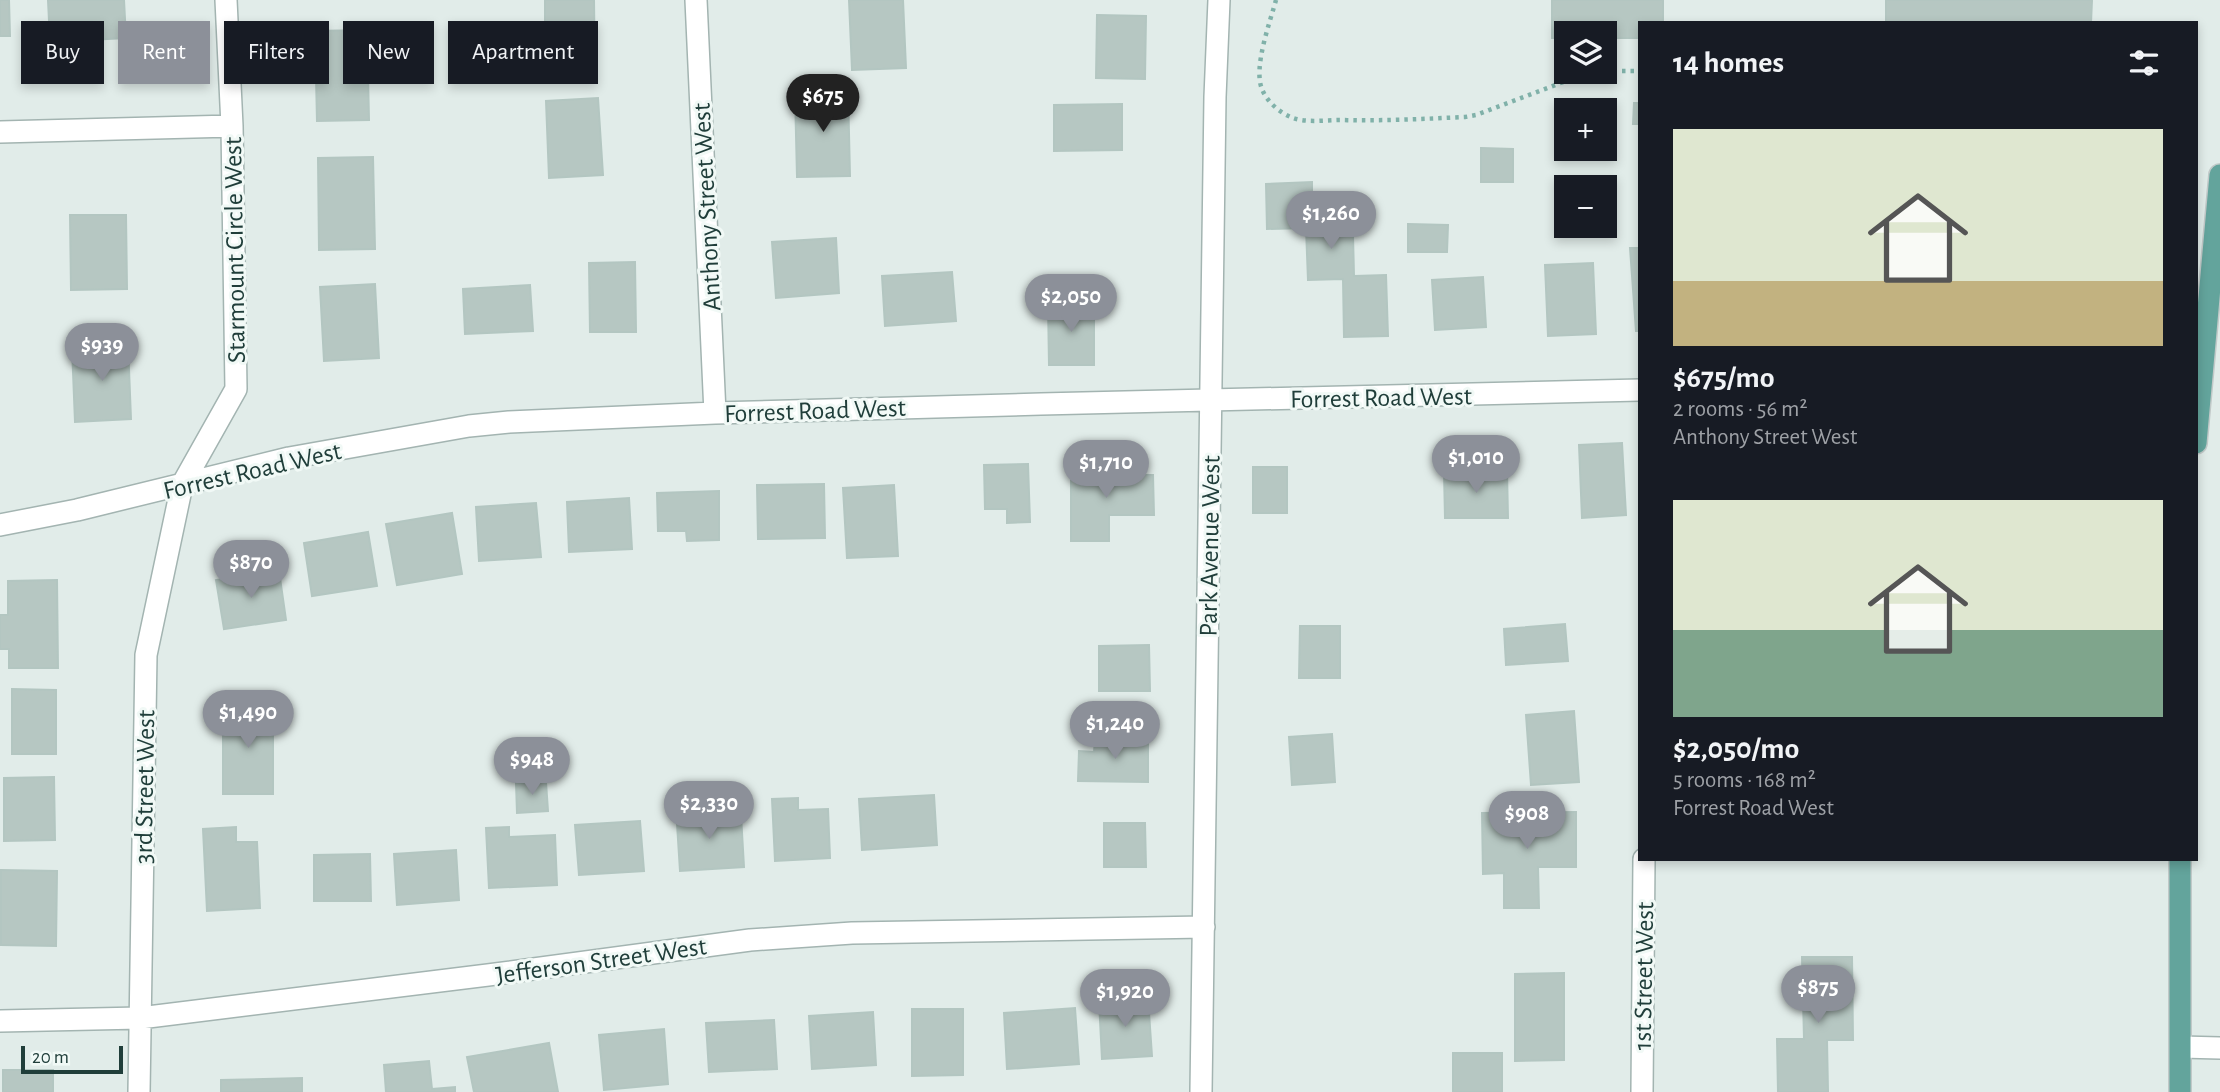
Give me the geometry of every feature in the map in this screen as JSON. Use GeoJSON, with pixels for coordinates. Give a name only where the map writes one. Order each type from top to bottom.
{"type":"FeatureCollection","features":[{"type":"Feature","properties":{"kind":"main road"},"geometry":{"type":"LineString","coordinates":[[2198,379],[2220,175]]}},
{"type":"Feature","properties":{"kind":"main road"},"geometry":{"type":"LineString","coordinates":[[2180,861],[2180,1092]]}},
{"type":"Feature","properties":{"kind":"street","name":"Starmount Circle West"},"geometry":{"type":"LineString","coordinates":[[182,485],[236,389],[232,126],[226,0]]}},
{"type":"Feature","properties":{"kind":"street","name":"Anthony Street West"},"geometry":{"type":"LineString","coordinates":[[696,0],[715,413]]}},
{"type":"Feature","properties":{"kind":"street","name":"Park Avenue West"},"geometry":{"type":"LineString","coordinates":[[1201,1092],[1215,97],[1219,0]]}},
{"type":"Feature","properties":{"kind":"street"},"geometry":{"type":"LineString","coordinates":[[0,132],[232,126]]}},
{"type":"Feature","properties":{"kind":"street","name":"Forrest Road West"},"geometry":{"type":"LineString","coordinates":[[0,525],[77,510],[289,458],[469,426],[509,422],[715,413],[1638,390]]}},
{"type":"Feature","properties":{"kind":"street","name":"3rd Street West"},"geometry":{"type":"LineString","coordinates":[[139,1092],[146,655],[182,485]]}},
{"type":"Feature","properties":{"kind":"street","name":"1st Street West"},"geometry":{"type":"LineString","coordinates":[[1642,1092],[1644,861]]}},
{"type":"Feature","properties":{"kind":"street","name":"Jefferson Street West"},"geometry":{"type":"LineString","coordinates":[[0,1021],[140,1018],[750,940],[852,933],[1204,927]]}},
{"type":"Feature","properties":{"kind":"street"},"geometry":{"type":"LineString","coordinates":[[2181,1047],[2220,1048]]}},
{"type":"Feature","properties":{"kind":"path"},"geometry":{"type":"LineString","coordinates":[[1276,0],[1262,54],[1260,82],[1273,106],[1291,117],[1306,120],[1370,121],[1465,117],[1558,84]]}},
{"type":"Feature","properties":{"kind":"path"},"geometry":{"type":"LineString","coordinates":[[1617,72],[1638,71]]}},
{"type":"Feature","properties":{"kind":"building"},"geometry":{"type":"Polygon","coordinates":[[[0,0],[9,0],[10,36],[0,36],[0,0]]]}},
{"type":"Feature","properties":{"kind":"building"},"geometry":{"type":"Polygon","coordinates":[[[48,0],[124,0],[125,21],[118,21],[118,38],[104,39],[104,21],[49,21],[48,0]]]}},
{"type":"Feature","properties":{"kind":"building"},"geometry":{"type":"Polygon","coordinates":[[[545,0],[594,0],[594,21],[545,21],[545,0]]]}},
{"type":"Feature","properties":{"kind":"building"},"geometry":{"type":"Polygon","coordinates":[[[849,0],[903,0],[906,68],[852,70],[849,0]]]}},
{"type":"Feature","properties":{"kind":"building"},"geometry":{"type":"Polygon","coordinates":[[[1552,0],[1663,0],[1663,21],[1638,21],[1638,38],[1617,38],[1617,21],[1554,21],[1554,38],[1552,0]]]}},
{"type":"Feature","properties":{"kind":"building"},"geometry":{"type":"Polygon","coordinates":[[[1886,0],[2092,0],[2091,21],[1886,21],[1886,0]]]}},
{"type":"Feature","properties":{"kind":"building"},"geometry":{"type":"Polygon","coordinates":[[[1097,15],[1146,16],[1145,79],[1096,78],[1097,15]]]}},
{"type":"Feature","properties":{"kind":"building"},"geometry":{"type":"Polygon","coordinates":[[[343,30],[343,84],[368,84],[369,120],[317,121],[316,84],[329,84],[329,31],[343,30]]]}},
{"type":"Feature","properties":{"kind":"building"},"geometry":{"type":"Polygon","coordinates":[[[848,91],[850,176],[797,177],[795,93],[848,91]]]}},
{"type":"Feature","properties":{"kind":"building"},"geometry":{"type":"Polygon","coordinates":[[[598,98],[603,175],[549,178],[546,101],[598,98]]]}},
{"type":"Feature","properties":{"kind":"building"},"geometry":{"type":"Polygon","coordinates":[[[1634,103],[1638,103],[1638,124],[1633,124],[1634,103]]]}},
{"type":"Feature","properties":{"kind":"building"},"geometry":{"type":"Polygon","coordinates":[[[1122,104],[1122,150],[1054,151],[1054,105],[1122,104]]]}},
{"type":"Feature","properties":{"kind":"building"},"geometry":{"type":"Polygon","coordinates":[[[1481,148],[1513,149],[1513,182],[1481,182],[1481,148]]]}},
{"type":"Feature","properties":{"kind":"building"},"geometry":{"type":"Polygon","coordinates":[[[373,157],[375,249],[319,250],[318,158],[373,157]]]}},
{"type":"Feature","properties":{"kind":"building"},"geometry":{"type":"Polygon","coordinates":[[[1312,182],[1312,193],[1352,193],[1354,276],[1386,275],[1388,336],[1344,337],[1343,279],[1308,280],[1306,228],[1267,229],[1266,184],[1312,182]]]}},
{"type":"Feature","properties":{"kind":"building"},"geometry":{"type":"Polygon","coordinates":[[[70,215],[126,215],[127,289],[71,290],[70,215]]]}},
{"type":"Feature","properties":{"kind":"building"},"geometry":{"type":"Polygon","coordinates":[[[1408,224],[1448,225],[1447,252],[1408,252],[1408,224]]]}},
{"type":"Feature","properties":{"kind":"building"},"geometry":{"type":"Polygon","coordinates":[[[836,238],[839,293],[776,298],[772,242],[836,238]]]}},
{"type":"Feature","properties":{"kind":"building"},"geometry":{"type":"Polygon","coordinates":[[[1630,248],[1638,248],[1636,331],[1630,248]]]}},
{"type":"Feature","properties":{"kind":"building"},"geometry":{"type":"Polygon","coordinates":[[[635,262],[636,332],[590,332],[589,263],[635,262]]]}},
{"type":"Feature","properties":{"kind":"building"},"geometry":{"type":"Polygon","coordinates":[[[1593,263],[1596,334],[1548,336],[1545,265],[1593,263]]]}},
{"type":"Feature","properties":{"kind":"building"},"geometry":{"type":"Polygon","coordinates":[[[952,272],[956,321],[885,326],[882,276],[952,272]]]}},
{"type":"Feature","properties":{"kind":"building"},"geometry":{"type":"Polygon","coordinates":[[[1483,277],[1486,327],[1435,330],[1432,280],[1483,277]]]}},
{"type":"Feature","properties":{"kind":"building"},"geometry":{"type":"Polygon","coordinates":[[[375,284],[379,358],[324,361],[320,287],[375,284]]]}},
{"type":"Feature","properties":{"kind":"building"},"geometry":{"type":"Polygon","coordinates":[[[530,285],[533,331],[465,334],[463,289],[530,285]]]}},
{"type":"Feature","properties":{"kind":"building"},"geometry":{"type":"Polygon","coordinates":[[[1048,303],[1094,304],[1094,365],[1049,365],[1048,303]]]}},
{"type":"Feature","properties":{"kind":"building"},"geometry":{"type":"Polygon","coordinates":[[[128,344],[131,419],[75,422],[72,347],[128,344]]]}},
{"type":"Feature","properties":{"kind":"building"},"geometry":{"type":"Polygon","coordinates":[[[1622,443],[1626,515],[1582,518],[1579,445],[1622,443]]]}},
{"type":"Feature","properties":{"kind":"building"},"geometry":{"type":"Polygon","coordinates":[[[1028,464],[1030,522],[1007,523],[1007,509],[985,509],[984,465],[1028,464]]]}},
{"type":"Feature","properties":{"kind":"building"},"geometry":{"type":"Polygon","coordinates":[[[1071,466],[1121,466],[1120,475],[1153,475],[1154,515],[1109,515],[1109,541],[1071,541],[1071,466]]]}},
{"type":"Feature","properties":{"kind":"building"},"geometry":{"type":"Polygon","coordinates":[[[1253,467],[1287,467],[1287,513],[1253,513],[1253,467]]]}},
{"type":"Feature","properties":{"kind":"building"},"geometry":{"type":"Polygon","coordinates":[[[1507,471],[1508,518],[1445,518],[1444,472],[1507,471]]]}},
{"type":"Feature","properties":{"kind":"building"},"geometry":{"type":"Polygon","coordinates":[[[824,484],[825,538],[758,539],[757,485],[824,484]]]}},
{"type":"Feature","properties":{"kind":"building"},"geometry":{"type":"Polygon","coordinates":[[[894,485],[898,556],[847,558],[843,488],[894,485]]]}},
{"type":"Feature","properties":{"kind":"building"},"geometry":{"type":"Polygon","coordinates":[[[719,491],[719,540],[687,541],[686,531],[658,531],[657,493],[719,491]]]}},
{"type":"Feature","properties":{"kind":"building"},"geometry":{"type":"Polygon","coordinates":[[[629,498],[632,549],[569,552],[567,502],[629,498]]]}},
{"type":"Feature","properties":{"kind":"building"},"geometry":{"type":"Polygon","coordinates":[[[536,503],[541,557],[479,561],[476,507],[536,503]]]}},
{"type":"Feature","properties":{"kind":"building"},"geometry":{"type":"Polygon","coordinates":[[[452,513],[462,574],[397,585],[386,524],[452,513]]]}},
{"type":"Feature","properties":{"kind":"building"},"geometry":{"type":"Polygon","coordinates":[[[368,532],[377,586],[312,596],[304,543],[368,532]]]}},
{"type":"Feature","properties":{"kind":"building"},"geometry":{"type":"Polygon","coordinates":[[[279,571],[286,620],[224,629],[216,580],[279,571]]]}},
{"type":"Feature","properties":{"kind":"building"},"geometry":{"type":"Polygon","coordinates":[[[57,580],[58,668],[9,668],[9,649],[0,649],[0,615],[8,615],[8,581],[57,580]]]}},
{"type":"Feature","properties":{"kind":"building"},"geometry":{"type":"Polygon","coordinates":[[[1565,624],[1568,661],[1506,665],[1504,629],[1565,624]]]}},
{"type":"Feature","properties":{"kind":"building"},"geometry":{"type":"Polygon","coordinates":[[[1300,626],[1340,626],[1340,678],[1299,678],[1300,626]]]}},
{"type":"Feature","properties":{"kind":"building"},"geometry":{"type":"Polygon","coordinates":[[[1149,645],[1150,691],[1099,691],[1099,646],[1149,645]]]}},
{"type":"Feature","properties":{"kind":"building"},"geometry":{"type":"Polygon","coordinates":[[[12,689],[56,690],[56,754],[12,754],[12,689]]]}},
{"type":"Feature","properties":{"kind":"building"},"geometry":{"type":"Polygon","coordinates":[[[223,705],[273,705],[273,794],[223,794],[223,705]]]}},
{"type":"Feature","properties":{"kind":"building"},"geometry":{"type":"Polygon","coordinates":[[[1574,711],[1579,782],[1531,785],[1526,715],[1574,711]]]}},
{"type":"Feature","properties":{"kind":"building"},"geometry":{"type":"Polygon","coordinates":[[[1332,734],[1335,782],[1292,785],[1289,737],[1332,734]]]}},
{"type":"Feature","properties":{"kind":"building"},"geometry":{"type":"Polygon","coordinates":[[[1095,739],[1148,739],[1148,782],[1078,781],[1079,751],[1094,752],[1095,739]]]}},
{"type":"Feature","properties":{"kind":"building"},"geometry":{"type":"Polygon","coordinates":[[[54,777],[55,840],[4,841],[4,778],[54,777]]]}},
{"type":"Feature","properties":{"kind":"building"},"geometry":{"type":"Polygon","coordinates":[[[546,782],[548,811],[517,813],[516,783],[546,782]]]}},
{"type":"Feature","properties":{"kind":"building"},"geometry":{"type":"Polygon","coordinates":[[[934,795],[937,845],[862,850],[859,799],[934,795]]]}},
{"type":"Feature","properties":{"kind":"building"},"geometry":{"type":"Polygon","coordinates":[[[798,798],[798,810],[828,809],[830,858],[775,861],[772,799],[798,798]]]}},
{"type":"Feature","properties":{"kind":"building"},"geometry":{"type":"Polygon","coordinates":[[[701,806],[702,818],[741,815],[744,867],[680,871],[676,808],[701,806]]]}},
{"type":"Feature","properties":{"kind":"building"},"geometry":{"type":"Polygon","coordinates":[[[1576,812],[1576,867],[1538,867],[1539,908],[1504,908],[1504,873],[1483,874],[1482,813],[1576,812]]]}},
{"type":"Feature","properties":{"kind":"building"},"geometry":{"type":"Polygon","coordinates":[[[640,821],[644,871],[579,875],[575,825],[640,821]]]}},
{"type":"Feature","properties":{"kind":"building"},"geometry":{"type":"Polygon","coordinates":[[[1104,823],[1145,823],[1146,867],[1104,867],[1104,823]]]}},
{"type":"Feature","properties":{"kind":"building"},"geometry":{"type":"Polygon","coordinates":[[[236,827],[236,842],[257,842],[260,908],[207,911],[203,829],[236,827]]]}},
{"type":"Feature","properties":{"kind":"building"},"geometry":{"type":"Polygon","coordinates":[[[509,827],[509,837],[555,835],[557,885],[489,888],[486,828],[509,827]]]}},
{"type":"Feature","properties":{"kind":"building"},"geometry":{"type":"Polygon","coordinates":[[[456,850],[459,900],[397,905],[394,854],[456,850]]]}},
{"type":"Feature","properties":{"kind":"building"},"geometry":{"type":"Polygon","coordinates":[[[370,854],[371,901],[314,901],[314,855],[370,854]]]}},
{"type":"Feature","properties":{"kind":"building"},"geometry":{"type":"Polygon","coordinates":[[[1,870],[57,871],[56,946],[1,945],[1,870]]]}},
{"type":"Feature","properties":{"kind":"building"},"geometry":{"type":"Polygon","coordinates":[[[1802,957],[1852,957],[1853,1040],[1827,1040],[1828,1092],[1778,1092],[1777,1039],[1804,1039],[1802,957]]]}},
{"type":"Feature","properties":{"kind":"building"},"geometry":{"type":"Polygon","coordinates":[[[1564,973],[1564,1060],[1515,1061],[1515,974],[1564,973]]]}},
{"type":"Feature","properties":{"kind":"building"},"geometry":{"type":"Polygon","coordinates":[[[1148,998],[1152,1056],[1102,1059],[1099,1001],[1148,998]]]}},
{"type":"Feature","properties":{"kind":"building"},"geometry":{"type":"Polygon","coordinates":[[[1075,1008],[1079,1064],[1007,1069],[1004,1013],[1075,1008]]]}},
{"type":"Feature","properties":{"kind":"building"},"geometry":{"type":"Polygon","coordinates":[[[912,1009],[963,1009],[963,1075],[912,1076],[912,1009]]]}},
{"type":"Feature","properties":{"kind":"building"},"geometry":{"type":"Polygon","coordinates":[[[873,1012],[876,1065],[812,1069],[809,1016],[873,1012]]]}},
{"type":"Feature","properties":{"kind":"building"},"geometry":{"type":"Polygon","coordinates":[[[774,1020],[777,1069],[709,1072],[706,1023],[774,1020]]]}},
{"type":"Feature","properties":{"kind":"building"},"geometry":{"type":"Polygon","coordinates":[[[664,1029],[668,1084],[604,1090],[599,1035],[664,1029]]]}},
{"type":"Feature","properties":{"kind":"building"},"geometry":{"type":"Polygon","coordinates":[[[549,1043],[558,1092],[474,1092],[467,1057],[549,1043]]]}},
{"type":"Feature","properties":{"kind":"building"},"geometry":{"type":"Polygon","coordinates":[[[1453,1053],[1502,1053],[1502,1092],[1453,1092],[1453,1053]]]}},
{"type":"Feature","properties":{"kind":"building"},"geometry":{"type":"Polygon","coordinates":[[[429,1061],[432,1089],[455,1087],[455,1092],[386,1092],[384,1065],[429,1061]]]}},
{"type":"Feature","properties":{"kind":"building"},"geometry":{"type":"Polygon","coordinates":[[[3,1070],[53,1070],[53,1092],[3,1092],[3,1070]]]}},
{"type":"Feature","properties":{"kind":"building"},"geometry":{"type":"Polygon","coordinates":[[[302,1078],[302,1092],[221,1092],[221,1080],[302,1078]]]}}]}
